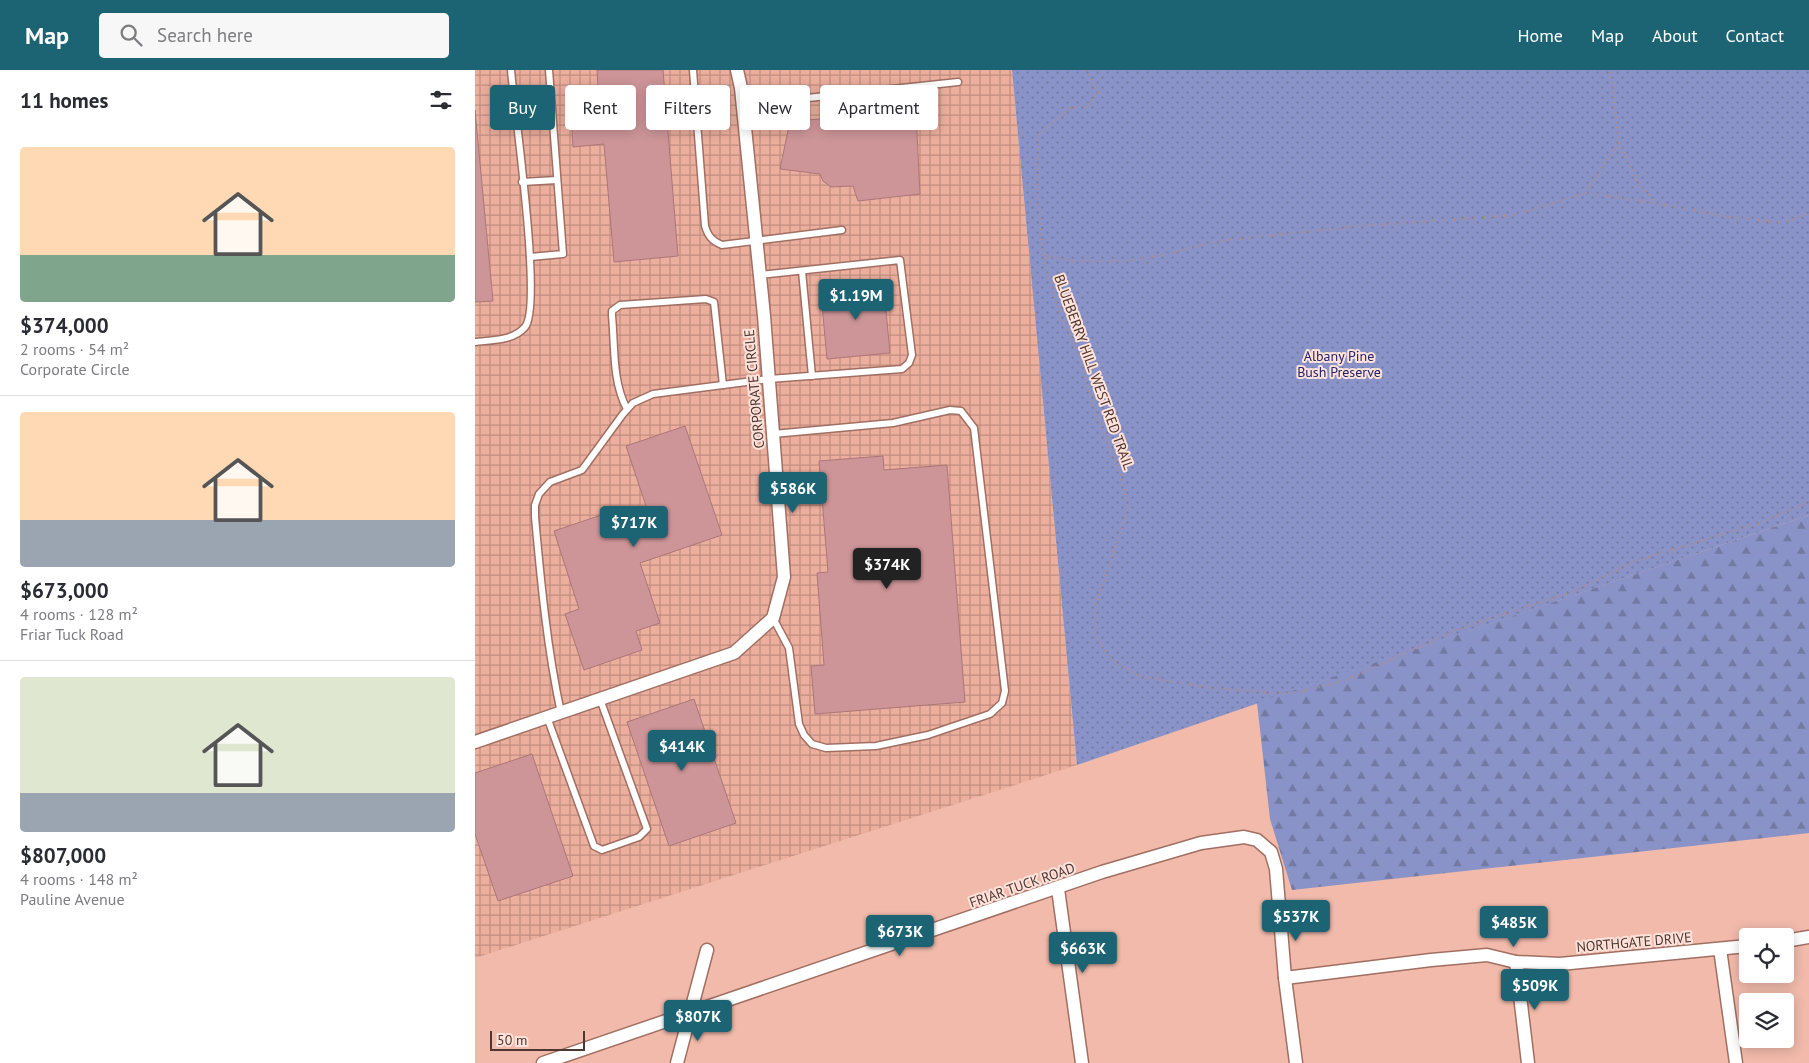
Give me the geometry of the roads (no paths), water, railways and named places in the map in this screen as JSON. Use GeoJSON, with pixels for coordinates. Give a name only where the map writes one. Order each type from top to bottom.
{"type":"FeatureCollection","features":[{"type":"Feature","properties":{"kind":"street","name":"CORPORATE CIRCLE"},"geometry":{"type":"LineString","coordinates":[[737,70],[740,91]]}},
{"type":"Feature","properties":{"kind":"street","name":"CORPORATE CIRCLE"},"geometry":{"type":"LineString","coordinates":[[745,130],[769,379],[784,577],[773,618]]}},
{"type":"Feature","properties":{"kind":"street"},"geometry":{"type":"LineString","coordinates":[[475,742],[734,653],[773,618]]}},
{"type":"Feature","properties":{"kind":"street","name":"FRIAR TUCK ROAD"},"geometry":{"type":"LineString","coordinates":[[543,1063],[1058,889],[1102,872],[1201,843],[1243,837],[1257,840],[1271,852],[1276,868],[1285,978]]}},
{"type":"Feature","properties":{"kind":"street"},"geometry":{"type":"LineString","coordinates":[[1058,889],[1082,1063]]}},
{"type":"Feature","properties":{"kind":"street"},"geometry":{"type":"LineString","coordinates":[[1794,939],[1809,937]]}},
{"type":"Feature","properties":{"kind":"street","name":"NORTHGATE DRIVE"},"geometry":{"type":"LineString","coordinates":[[1285,978],[1487,955],[1516,962],[1560,964],[1739,947]]}},
{"type":"Feature","properties":{"kind":"street"},"geometry":{"type":"LineString","coordinates":[[677,1063],[707,950]]}},
{"type":"Feature","properties":{"kind":"street"},"geometry":{"type":"LineString","coordinates":[[1720,950],[1736,1063]]}},
{"type":"Feature","properties":{"kind":"street"},"geometry":{"type":"LineString","coordinates":[[1516,962],[1527,1063]]}},
{"type":"Feature","properties":{"kind":"street"},"geometry":{"type":"LineString","coordinates":[[1285,978],[1295,1063]]}},
{"type":"Feature","properties":{"kind":"lane"},"geometry":{"type":"LineString","coordinates":[[511,70],[512,85]]}},
{"type":"Feature","properties":{"kind":"lane"},"geometry":{"type":"LineString","coordinates":[[549,70],[550,85]]}},
{"type":"Feature","properties":{"kind":"lane"},"geometry":{"type":"LineString","coordinates":[[693,70],[705,226],[708,235],[722,245],[843,230]]}},
{"type":"Feature","properties":{"kind":"lane"},"geometry":{"type":"LineString","coordinates":[[810,98],[958,82]]}},
{"type":"Feature","properties":{"kind":"lane"},"geometry":{"type":"LineString","coordinates":[[475,342],[513,337],[526,326],[531,312],[530,257],[517,130]]}},
{"type":"Feature","properties":{"kind":"lane"},"geometry":{"type":"LineString","coordinates":[[530,257],[563,254],[553,130]]}},
{"type":"Feature","properties":{"kind":"lane"},"geometry":{"type":"LineString","coordinates":[[522,182],[557,180]]}},
{"type":"Feature","properties":{"kind":"lane"},"geometry":{"type":"LineString","coordinates":[[561,713],[551,662],[543,604],[535,505],[539,494],[550,482],[582,470],[609,430],[627,409],[633,403],[653,394],[769,379],[902,369],[909,363],[912,355],[900,260],[759,275]]}},
{"type":"Feature","properties":{"kind":"lane"},"geometry":{"type":"LineString","coordinates":[[802,271],[812,376]]}},
{"type":"Feature","properties":{"kind":"lane"},"geometry":{"type":"LineString","coordinates":[[627,409],[621,397],[618,384],[612,316],[612,311],[621,305],[706,299],[714,302],[723,385]]}},
{"type":"Feature","properties":{"kind":"lane"},"geometry":{"type":"LineString","coordinates":[[773,434],[893,423],[950,410],[961,411],[968,419],[974,428],[1005,690],[1002,703],[990,714],[927,735],[876,746],[826,748],[812,744],[803,735],[799,724],[789,648],[773,618]]}},
{"type":"Feature","properties":{"kind":"lane"},"geometry":{"type":"LineString","coordinates":[[547,717],[594,846],[602,850],[639,837],[647,829],[600,699]]}},
{"type":"Feature","properties":{"kind":"park label","name":"Albany Pine Bush Preserve"},"geometry":{"type":"Point","coordinates":[1339,364]}}]}
